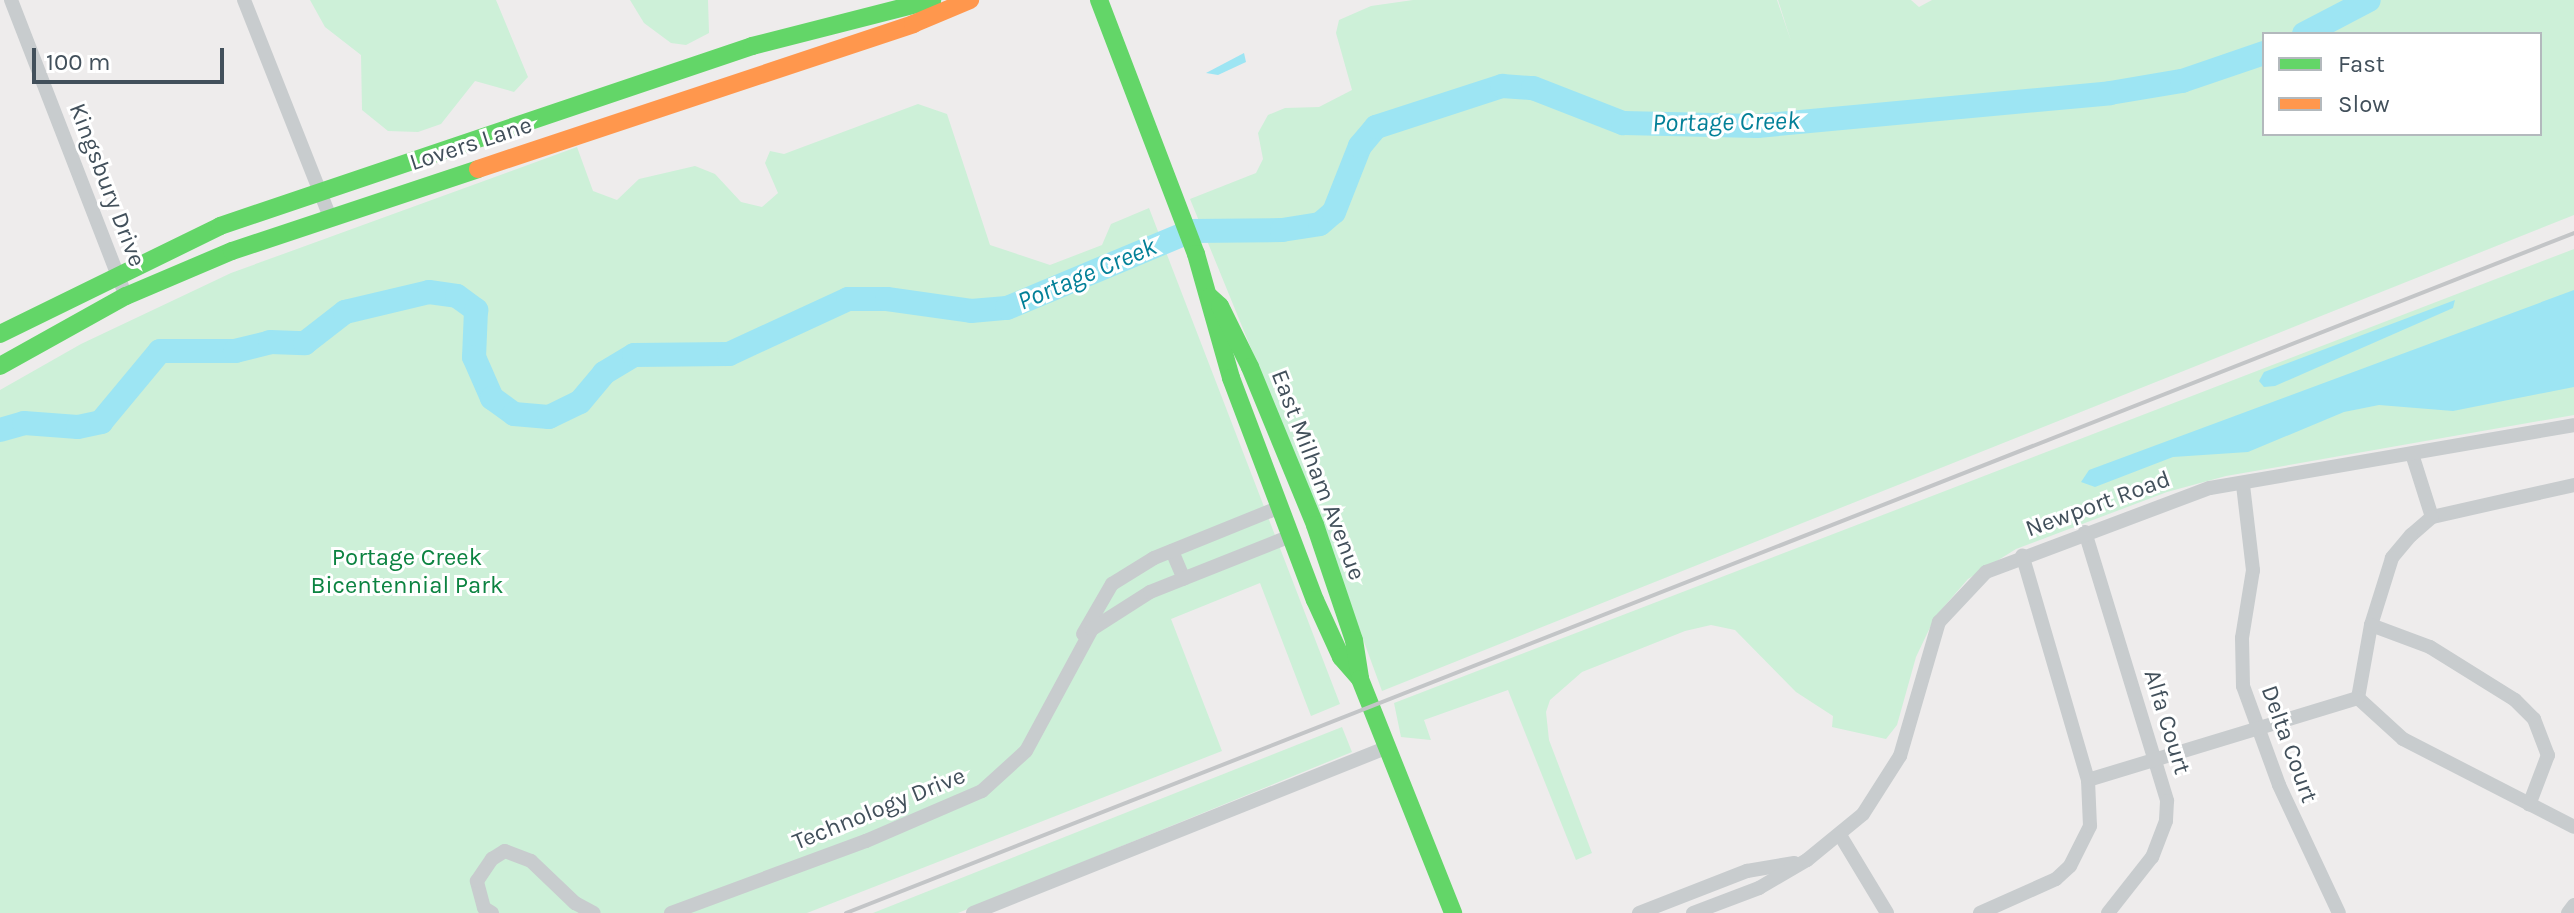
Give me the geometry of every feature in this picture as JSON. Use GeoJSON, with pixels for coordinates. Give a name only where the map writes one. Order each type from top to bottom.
{"type":"FeatureCollection","features":[{"type":"Feature","properties":{"kind":"street","name":"Kingsbury Drive"},"geometry":{"type":"LineString","coordinates":[[11,0],[126,296]]}},
{"type":"Feature","properties":{"kind":"street"},"geometry":{"type":"LineString","coordinates":[[244,0],[329,215]]}},
{"type":"Feature","properties":{"kind":"street","name":"Lovers Lane"},"geometry":{"type":"LineString","coordinates":[[0,334],[118,273],[220,226],[752,46],[932,0]]}},
{"type":"Feature","properties":{"kind":"street","name":"Lovers Lane"},"geometry":{"type":"LineString","coordinates":[[0,366],[126,296],[329,215],[913,24],[970,0]]}},
{"type":"Feature","properties":{"kind":"street","name":"East Milham Avenue"},"geometry":{"type":"LineString","coordinates":[[1099,0],[1180,211],[1210,297],[1227,365],[1291,536],[1341,657],[1360,679]]}},
{"type":"Feature","properties":{"kind":"street","name":"East Milham Avenue"},"geometry":{"type":"LineString","coordinates":[[1210,297],[1220,306],[1250,367],[1315,525],[1354,640],[1360,679],[1453,913]]}},
{"type":"Feature","properties":{"kind":"street","name":"Newport Road"},"geometry":{"type":"LineString","coordinates":[[1693,913],[1759,888],[1807,860],[1840,835],[1879,795],[1900,756],[1939,622],[1986,572],[2022,555],[2171,499],[2574,425]]}},
{"type":"Feature","properties":{"kind":"street"},"geometry":{"type":"LineString","coordinates":[[2412,454],[2432,517]]}},
{"type":"Feature","properties":{"kind":"street","name":"Delta Court"},"geometry":{"type":"LineString","coordinates":[[2243,485],[2253,570],[2242,664],[2258,731],[2339,913]]}},
{"type":"Feature","properties":{"kind":"street"},"geometry":{"type":"LineString","coordinates":[[2358,698],[2371,625],[2392,558],[2432,517],[2574,485]]}},
{"type":"Feature","properties":{"kind":"street"},"geometry":{"type":"LineString","coordinates":[[1071,664],[1092,612],[1112,584],[1172,551],[1280,507]]}},
{"type":"Feature","properties":{"kind":"street","name":"Alfa Court"},"geometry":{"type":"LineString","coordinates":[[2085,532],[2167,801],[2161,839],[2108,913]]}},
{"type":"Feature","properties":{"kind":"street","name":"Technology Drive"},"geometry":{"type":"LineString","coordinates":[[671,913],[879,836],[982,791],[1026,751],[1092,629],[1118,609],[1291,536]]}},
{"type":"Feature","properties":{"kind":"street"},"geometry":{"type":"LineString","coordinates":[[1172,551],[1184,579]]}},
{"type":"Feature","properties":{"kind":"street"},"geometry":{"type":"LineString","coordinates":[[1980,913],[2041,890],[2070,866],[2090,826],[2088,780],[2022,555]]}},
{"type":"Feature","properties":{"kind":"street"},"geometry":{"type":"LineString","coordinates":[[2371,625],[2430,647],[2515,700],[2534,719],[2548,755],[2529,805]]}},
{"type":"Feature","properties":{"kind":"street"},"geometry":{"type":"LineString","coordinates":[[2088,780],[2258,731],[2358,698]]}},
{"type":"Feature","properties":{"kind":"street"},"geometry":{"type":"LineString","coordinates":[[2358,698],[2403,739],[2574,827]]}},
{"type":"Feature","properties":{"kind":"street"},"geometry":{"type":"LineString","coordinates":[[973,913],[1386,748]]}},
{"type":"Feature","properties":{"kind":"street"},"geometry":{"type":"LineString","coordinates":[[1840,835],[1887,913]]}},
{"type":"Feature","properties":{"kind":"street"},"geometry":{"type":"LineString","coordinates":[[492,913],[484,908],[477,881],[492,859],[505,851],[531,861],[575,903],[594,913]]}},
{"type":"Feature","properties":{"kind":"street","name":"Newport Road"},"geometry":{"type":"LineString","coordinates":[[1639,913],[1747,871],[1807,860]]}},
{"type":"Feature","properties":{"kind":"street"},"geometry":{"type":"LineString","coordinates":[[2568,913],[2574,905]]}},
{"type":"Feature","properties":{"kind":"green space"},"geometry":{"type":"Polygon","coordinates":[[[310,0],[496,0],[528,77],[514,92],[475,81],[441,124],[418,132],[388,131],[362,110],[361,55],[325,27],[310,0]]]}},
{"type":"Feature","properties":{"kind":"green space"},"geometry":{"type":"Polygon","coordinates":[[[630,0],[708,0],[709,33],[686,45],[671,43],[644,23],[630,0]]]}},
{"type":"Feature","properties":{"kind":"green space"},"geometry":{"type":"Polygon","coordinates":[[[1413,0],[1777,0],[1791,41],[1778,0],[1911,0],[1919,7],[1932,0],[2574,0],[2574,215],[1382,691],[1304,478],[1190,199],[1256,173],[1263,159],[1258,133],[1268,115],[1285,108],[1319,107],[1352,90],[1336,33],[1339,20],[1371,6],[1413,0]]]}},
{"type":"Feature","properties":{"kind":"green space","name":"Portage Creek Bicentennial Park"},"geometry":{"type":"Polygon","coordinates":[[[918,104],[947,114],[990,245],[1050,265],[1102,245],[1111,224],[1149,208],[1340,704],[1311,716],[1260,583],[1171,619],[1222,751],[807,913],[0,913],[0,390],[81,344],[231,273],[577,147],[593,191],[617,200],[639,179],[695,166],[715,174],[741,202],[762,207],[778,193],[765,163],[770,151],[784,154],[918,104]]]}},
{"type":"Feature","properties":{"kind":"green space"},"geometry":{"type":"Polygon","coordinates":[[[2574,249],[2574,415],[2226,476],[2167,492],[2016,549],[1968,579],[1935,617],[1916,657],[1897,725],[1886,739],[1832,727],[1833,716],[1796,692],[1735,630],[1711,625],[1685,631],[1582,672],[1550,700],[1546,712],[1549,740],[1592,853],[1576,860],[1508,690],[1424,720],[1431,740],[1401,737],[1394,703],[2574,249]]]}},
{"type":"Feature","properties":{"kind":"green space"},"geometry":{"type":"Polygon","coordinates":[[[1342,727],[1352,752],[958,913],[873,913],[1342,727]]]}},
{"type":"Feature","properties":{"kind":"water"},"geometry":{"type":"Polygon","coordinates":[[[1244,53],[1246,62],[1218,75],[1206,73],[1244,53]]]}},
{"type":"Feature","properties":{"kind":"water"},"geometry":{"type":"Polygon","coordinates":[[[2574,290],[2574,387],[2453,411],[2379,405],[2344,412],[2248,452],[2173,457],[2095,487],[2081,482],[2089,470],[2574,290]]]}},
{"type":"Feature","properties":{"kind":"water"},"geometry":{"type":"Polygon","coordinates":[[[2455,300],[2453,308],[2275,386],[2264,387],[2259,381],[2264,372],[2455,300]]]}},
{"type":"Feature","properties":{"kind":"waterway","name":"Portage Creek"},"geometry":{"type":"LineString","coordinates":[[2308,32],[2369,0]]}},
{"type":"Feature","properties":{"kind":"waterway","name":"Portage Creek"},"geometry":{"type":"LineString","coordinates":[[0,430],[24,423],[78,427],[101,422],[160,351],[235,351],[270,342],[305,343],[345,312],[429,292],[457,296],[476,310],[474,357],[492,398],[514,414],[549,417],[580,402],[604,373],[634,355],[729,354],[848,299],[887,299],[971,311],[1007,308],[1191,231],[1282,230],[1320,224],[1334,212],[1360,146],[1376,127],[1502,86],[1533,88],[1623,123],[1757,126],[2110,93],[2182,81],[2262,54]]}},
{"type":"Feature","properties":{"kind":"railway"},"geometry":{"type":"LineString","coordinates":[[846,913],[2574,233]]}},
{"type":"Feature","properties":{"kind":"traffic: fast"},"geometry":{"type":"LineString","coordinates":[[0,334],[220,226],[752,46],[932,0]]}},
{"type":"Feature","properties":{"kind":"traffic: fast"},"geometry":{"type":"LineString","coordinates":[[1099,0],[1196,254],[1231,378],[1315,600],[1341,657],[1360,679]]}},
{"type":"Feature","properties":{"kind":"traffic: fast"},"geometry":{"type":"LineString","coordinates":[[0,366],[126,296],[232,251],[478,169]]}},
{"type":"Feature","properties":{"kind":"traffic: fast"},"geometry":{"type":"LineString","coordinates":[[1210,297],[1220,306],[1250,367],[1315,525],[1354,640],[1360,679],[1453,913]]}},
{"type":"Feature","properties":{"kind":"traffic: slow"},"geometry":{"type":"LineString","coordinates":[[478,169],[913,24],[970,0]]}}]}
